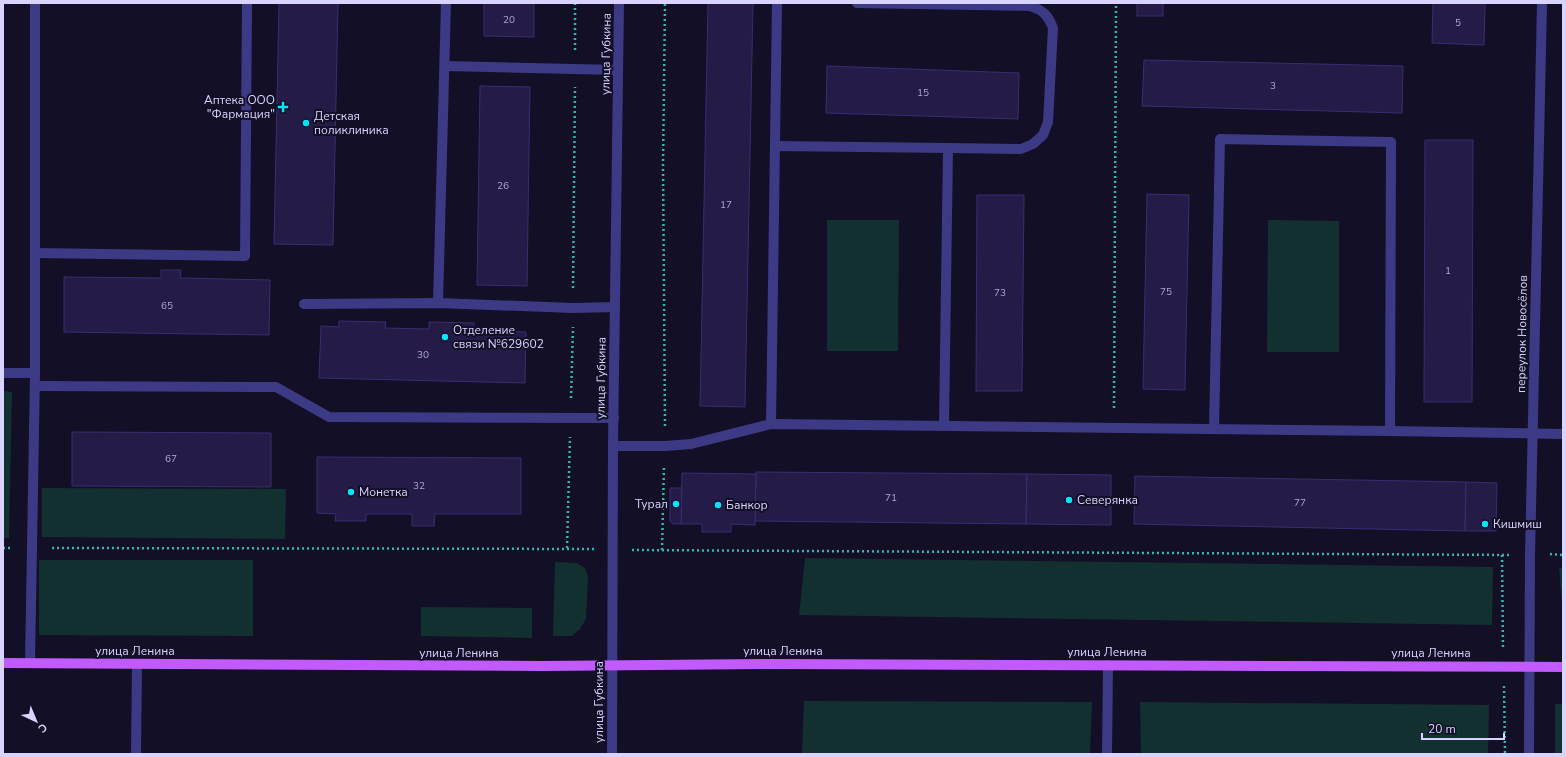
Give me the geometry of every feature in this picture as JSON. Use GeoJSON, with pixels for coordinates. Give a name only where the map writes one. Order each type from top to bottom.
{"type":"FeatureCollection","features":[{"type":"Feature","properties":{"kind":"main road","name":"улица Ленина"},"geometry":{"type":"LineString","coordinates":[[3,663],[137,665],[781,664],[1563,666]]}},
{"type":"Feature","properties":{"kind":"street"},"geometry":{"type":"LineString","coordinates":[[30,663],[35,386],[35,3]]}},
{"type":"Feature","properties":{"kind":"street"},"geometry":{"type":"LineString","coordinates":[[35,253],[245,256],[247,3]]}},
{"type":"Feature","properties":{"kind":"street"},"geometry":{"type":"LineString","coordinates":[[438,303],[446,3]]}},
{"type":"Feature","properties":{"kind":"street","name":"улица Губкина"},"geometry":{"type":"LineString","coordinates":[[612,754],[613,446],[619,3]]}},
{"type":"Feature","properties":{"kind":"street"},"geometry":{"type":"LineString","coordinates":[[771,424],[776,3]]}},
{"type":"Feature","properties":{"kind":"street"},"geometry":{"type":"LineString","coordinates":[[775,146],[1020,149],[1033,144],[1043,135],[1048,122],[1053,28],[1049,17],[1041,9],[1030,6],[856,3]]}},
{"type":"Feature","properties":{"kind":"street","name":"переулок Новосёлов"},"geometry":{"type":"LineString","coordinates":[[1529,754],[1530,555],[1542,3]]}},
{"type":"Feature","properties":{"kind":"street"},"geometry":{"type":"LineString","coordinates":[[445,66],[618,70]]}},
{"type":"Feature","properties":{"kind":"street"},"geometry":{"type":"LineString","coordinates":[[1214,428],[1220,139],[1391,142],[1390,430]]}},
{"type":"Feature","properties":{"kind":"street"},"geometry":{"type":"LineString","coordinates":[[944,425],[948,148]]}},
{"type":"Feature","properties":{"kind":"street"},"geometry":{"type":"LineString","coordinates":[[304,304],[438,303],[573,308],[615,307]]}},
{"type":"Feature","properties":{"kind":"street"},"geometry":{"type":"LineString","coordinates":[[3,373],[35,373]]}},
{"type":"Feature","properties":{"kind":"street"},"geometry":{"type":"LineString","coordinates":[[35,386],[276,387],[329,417],[614,418]]}},
{"type":"Feature","properties":{"kind":"street"},"geometry":{"type":"LineString","coordinates":[[613,446],[665,446],[691,444],[771,424],[1390,430],[1563,434]]}},
{"type":"Feature","properties":{"kind":"street"},"geometry":{"type":"LineString","coordinates":[[136,754],[137,665]]}},
{"type":"Feature","properties":{"kind":"street"},"geometry":{"type":"LineString","coordinates":[[1107,754],[1108,665]]}},
{"type":"Feature","properties":{"kind":"path"},"geometry":{"type":"LineString","coordinates":[[567,548],[573,308],[575,3]]}},
{"type":"Feature","properties":{"kind":"path"},"geometry":{"type":"LineString","coordinates":[[662,550],[665,446],[663,165],[666,3]]}},
{"type":"Feature","properties":{"kind":"path"},"geometry":{"type":"LineString","coordinates":[[1114,428],[1116,3]]}},
{"type":"Feature","properties":{"kind":"path"},"geometry":{"type":"LineString","coordinates":[[3,548],[567,548],[662,550],[1563,555]]}},
{"type":"Feature","properties":{"kind":"path"},"geometry":{"type":"LineString","coordinates":[[1502,555],[1505,754]]}},
{"type":"Feature","properties":{"kind":"green space"},"geometry":{"type":"Polygon","coordinates":[[[827,220],[899,220],[898,351],[827,351],[827,220]]]}},
{"type":"Feature","properties":{"kind":"green space"},"geometry":{"type":"Polygon","coordinates":[[[1268,220],[1339,221],[1339,352],[1267,352],[1268,220]]]}},
{"type":"Feature","properties":{"kind":"green space"},"geometry":{"type":"Polygon","coordinates":[[[3,391],[12,392],[9,538],[3,538],[3,391]]]}},
{"type":"Feature","properties":{"kind":"green space"},"geometry":{"type":"Polygon","coordinates":[[[42,488],[286,489],[285,539],[42,537],[42,488]]]}},
{"type":"Feature","properties":{"kind":"green space"},"geometry":{"type":"Polygon","coordinates":[[[805,558],[1493,567],[1492,625],[799,615],[805,558]]]}},
{"type":"Feature","properties":{"kind":"green space"},"geometry":{"type":"Polygon","coordinates":[[[39,560],[253,560],[253,636],[39,635],[39,560]]]}},
{"type":"Feature","properties":{"kind":"green space"},"geometry":{"type":"Polygon","coordinates":[[[555,562],[577,563],[585,568],[588,576],[586,619],[580,629],[572,636],[553,636],[555,562]]]}},
{"type":"Feature","properties":{"kind":"green space"},"geometry":{"type":"Polygon","coordinates":[[[1559,568],[1563,568],[1563,616],[1559,568]]]}},
{"type":"Feature","properties":{"kind":"green space"},"geometry":{"type":"Polygon","coordinates":[[[421,607],[532,608],[532,638],[421,636],[421,607]]]}},
{"type":"Feature","properties":{"kind":"green space"},"geometry":{"type":"Polygon","coordinates":[[[804,701],[1092,702],[1090,754],[802,754],[804,701]]]}},
{"type":"Feature","properties":{"kind":"green space"},"geometry":{"type":"Polygon","coordinates":[[[1140,702],[1489,705],[1488,754],[1141,754],[1140,702]]]}},
{"type":"Feature","properties":{"kind":"green space"},"geometry":{"type":"Polygon","coordinates":[[[1555,704],[1563,704],[1563,754],[1555,754],[1555,704]]]}},
{"type":"Feature","properties":{"kind":"building","name":"Детская поликлиника"},"geometry":{"type":"Polygon","coordinates":[[[279,3],[338,3],[333,245],[274,244],[279,3]]]}},
{"type":"Feature","properties":{"kind":"building"},"geometry":{"type":"Polygon","coordinates":[[[484,3],[534,3],[534,37],[484,36],[484,3]]]}},
{"type":"Feature","properties":{"kind":"building"},"geometry":{"type":"Polygon","coordinates":[[[708,3],[753,3],[745,407],[700,406],[708,3]]]}},
{"type":"Feature","properties":{"kind":"building"},"geometry":{"type":"Polygon","coordinates":[[[1137,3],[1163,3],[1163,16],[1137,16],[1137,3]]]}},
{"type":"Feature","properties":{"kind":"building"},"geometry":{"type":"Polygon","coordinates":[[[1433,3],[1485,3],[1484,45],[1432,43],[1433,3]]]}},
{"type":"Feature","properties":{"kind":"building"},"geometry":{"type":"Polygon","coordinates":[[[1144,60],[1403,66],[1402,113],[1142,106],[1144,60]]]}},
{"type":"Feature","properties":{"kind":"building"},"geometry":{"type":"Polygon","coordinates":[[[827,66],[1019,73],[1018,119],[826,113],[827,66]]]}},
{"type":"Feature","properties":{"kind":"building"},"geometry":{"type":"Polygon","coordinates":[[[480,86],[530,87],[527,286],[477,285],[480,86]]]}},
{"type":"Feature","properties":{"kind":"building"},"geometry":{"type":"Polygon","coordinates":[[[1425,140],[1473,140],[1472,402],[1424,402],[1425,140]]]}},
{"type":"Feature","properties":{"kind":"building"},"geometry":{"type":"Polygon","coordinates":[[[1147,194],[1189,195],[1185,390],[1143,389],[1147,194]]]}},
{"type":"Feature","properties":{"kind":"building"},"geometry":{"type":"Polygon","coordinates":[[[977,195],[1024,195],[1022,391],[976,391],[977,195]]]}},
{"type":"Feature","properties":{"kind":"building"},"geometry":{"type":"Polygon","coordinates":[[[161,270],[181,270],[180,278],[270,280],[269,335],[64,332],[64,277],[161,278],[161,270]]]}},
{"type":"Feature","properties":{"kind":"building"},"geometry":{"type":"Polygon","coordinates":[[[339,321],[386,322],[385,328],[429,329],[429,322],[474,323],[474,330],[526,332],[525,383],[319,378],[321,326],[339,327],[339,321]]]}},
{"type":"Feature","properties":{"kind":"building"},"geometry":{"type":"Polygon","coordinates":[[[72,432],[271,433],[271,487],[72,486],[72,432]]]}},
{"type":"Feature","properties":{"kind":"building"},"geometry":{"type":"Polygon","coordinates":[[[317,457],[521,458],[521,514],[435,514],[434,526],[412,526],[412,514],[366,514],[366,521],[335,521],[336,514],[317,513],[317,457]]]}},
{"type":"Feature","properties":{"kind":"building"},"geometry":{"type":"Polygon","coordinates":[[[756,472],[1027,474],[1026,524],[755,521],[756,472]]]}},
{"type":"Feature","properties":{"kind":"building","name":"Банкор"},"geometry":{"type":"Polygon","coordinates":[[[682,473],[756,474],[755,525],[731,524],[731,532],[702,532],[702,524],[681,524],[682,473]]]}},
{"type":"Feature","properties":{"kind":"building","name":"Северянка"},"geometry":{"type":"Polygon","coordinates":[[[1027,474],[1111,475],[1111,525],[1026,524],[1027,474]]]}},
{"type":"Feature","properties":{"kind":"building"},"geometry":{"type":"Polygon","coordinates":[[[1135,476],[1466,482],[1465,531],[1134,524],[1135,476]]]}},
{"type":"Feature","properties":{"kind":"building"},"geometry":{"type":"Polygon","coordinates":[[[1466,482],[1497,483],[1496,531],[1465,531],[1466,482]]]}},
{"type":"Feature","properties":{"kind":"building","name":"Турал"},"geometry":{"type":"Polygon","coordinates":[[[670,488],[682,488],[681,524],[673,524],[670,521],[670,488]]]}},
{"type":"Feature","properties":{"kind":"place","name":"Аптека ООО \"Фармация\""},"geometry":{"type":"Point","coordinates":[283,107]}},
{"type":"Feature","properties":{"kind":"place","name":"Детская поликлиника"},"geometry":{"type":"Point","coordinates":[306,123]}},
{"type":"Feature","properties":{"kind":"place","name":"Отделение связи №629602"},"geometry":{"type":"Point","coordinates":[445,337]}},
{"type":"Feature","properties":{"kind":"place","name":"Монетка"},"geometry":{"type":"Point","coordinates":[351,492]}},
{"type":"Feature","properties":{"kind":"place","name":"Северянка"},"geometry":{"type":"Point","coordinates":[1069,500]}},
{"type":"Feature","properties":{"kind":"place","name":"Турал"},"geometry":{"type":"Point","coordinates":[676,504]}},
{"type":"Feature","properties":{"kind":"place","name":"Банкор"},"geometry":{"type":"Point","coordinates":[718,505]}},
{"type":"Feature","properties":{"kind":"place","name":"Кишмиш"},"geometry":{"type":"Point","coordinates":[1485,524]}}]}
